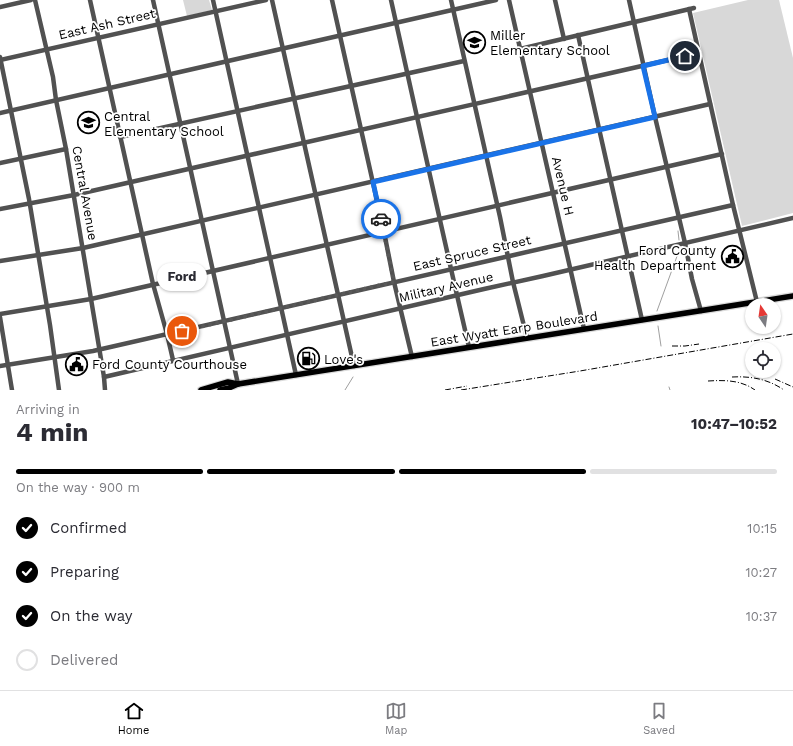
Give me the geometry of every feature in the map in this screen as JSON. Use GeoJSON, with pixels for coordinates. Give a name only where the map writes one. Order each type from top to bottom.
{"type":"FeatureCollection","features":[{"type":"Feature","properties":{"kind":"main road","name":"East Wyatt Earp Boulevard"},"geometry":{"type":"LineString","coordinates":[[781,298],[793,296]]}},
{"type":"Feature","properties":{"kind":"main road","name":"East Wyatt Earp Boulevard"},"geometry":{"type":"LineString","coordinates":[[220,390],[238,384],[745,304]]}},
{"type":"Feature","properties":{"kind":"main road","name":"East Wyatt Earp Boulevard"},"geometry":{"type":"LineString","coordinates":[[201,390],[228,382],[238,384]]}},
{"type":"Feature","properties":{"kind":"street"},"geometry":{"type":"LineString","coordinates":[[0,7],[30,0]]}},
{"type":"Feature","properties":{"kind":"street","name":"Central Avenue"},"geometry":{"type":"LineString","coordinates":[[35,0],[53,77],[66,149],[100,350],[105,390]]}},
{"type":"Feature","properties":{"kind":"street"},"geometry":{"type":"LineString","coordinates":[[90,0],[153,284],[173,360]]}},
{"type":"Feature","properties":{"kind":"street"},"geometry":{"type":"LineString","coordinates":[[153,0],[238,384]]}},
{"type":"Feature","properties":{"kind":"street"},"geometry":{"type":"LineString","coordinates":[[213,0],[296,375]]}},
{"type":"Feature","properties":{"kind":"street","name":"East Ash Street"},"geometry":{"type":"LineString","coordinates":[[0,59],[266,0]]}},
{"type":"Feature","properties":{"kind":"street"},"geometry":{"type":"LineString","coordinates":[[272,0],[354,366]]}},
{"type":"Feature","properties":{"kind":"street"},"geometry":{"type":"LineString","coordinates":[[332,0],[400,309],[412,356]]}},
{"type":"Feature","properties":{"kind":"street"},"geometry":{"type":"LineString","coordinates":[[391,0],[469,347]]}},
{"type":"Feature","properties":{"kind":"street"},"geometry":{"type":"LineString","coordinates":[[451,0],[507,256],[527,338]]}},
{"type":"Feature","properties":{"kind":"street"},"geometry":{"type":"LineString","coordinates":[[0,113],[496,0]]}},
{"type":"Feature","properties":{"kind":"street","name":"Avenue H"},"geometry":{"type":"LineString","coordinates":[[509,0],[584,329]]}},
{"type":"Feature","properties":{"kind":"street"},"geometry":{"type":"LineString","coordinates":[[555,0],[564,39]]}},
{"type":"Feature","properties":{"kind":"street"},"geometry":{"type":"LineString","coordinates":[[629,0],[700,311]]}},
{"type":"Feature","properties":{"kind":"street"},"geometry":{"type":"LineString","coordinates":[[520,49],[691,8],[710,104],[756,298]]}},
{"type":"Feature","properties":{"kind":"street"},"geometry":{"type":"LineString","coordinates":[[578,35],[642,320]]}},
{"type":"Feature","properties":{"kind":"street"},"geometry":{"type":"LineString","coordinates":[[0,209],[74,195],[699,53]]}},
{"type":"Feature","properties":{"kind":"street"},"geometry":{"type":"LineString","coordinates":[[0,59],[12,110],[30,204],[59,390]]}},
{"type":"Feature","properties":{"kind":"street"},"geometry":{"type":"LineString","coordinates":[[120,137],[464,61]]}},
{"type":"Feature","properties":{"kind":"street"},"geometry":{"type":"LineString","coordinates":[[0,261],[83,248],[710,104]]}},
{"type":"Feature","properties":{"kind":"street"},"geometry":{"type":"LineString","coordinates":[[0,163],[66,149]]}},
{"type":"Feature","properties":{"kind":"street"},"geometry":{"type":"LineString","coordinates":[[12,390],[0,315],[91,299],[722,154]]}},
{"type":"Feature","properties":{"kind":"street","name":"East Spruce Street"},"geometry":{"type":"LineString","coordinates":[[0,366],[100,350],[733,204]]}},
{"type":"Feature","properties":{"kind":"street","name":"Military Avenue"},"geometry":{"type":"LineString","coordinates":[[104,377],[793,218]]}},
{"type":"Feature","properties":{"kind":"shaded area"},"geometry":{"type":"Polygon","coordinates":[[[183,0],[209,0],[212,10],[187,16],[183,0]]]}},
{"type":"Feature","properties":{"kind":"shaded area"},"geometry":{"type":"Polygon","coordinates":[[[748,0],[779,0],[793,58],[793,213],[742,226],[693,13],[748,0]]]}},
{"type":"Feature","properties":{"kind":"waterway"},"geometry":{"type":"LineString","coordinates":[[678,231],[679,240]]}},
{"type":"Feature","properties":{"kind":"waterway"},"geometry":{"type":"LineString","coordinates":[[657,311],[680,248]]}},
{"type":"Feature","properties":{"kind":"waterway"},"geometry":{"type":"LineString","coordinates":[[658,326],[661,346]]}},
{"type":"Feature","properties":{"kind":"waterway"},"geometry":{"type":"LineString","coordinates":[[345,390],[353,377]]}},
{"type":"Feature","properties":{"kind":"railway"},"geometry":{"type":"LineString","coordinates":[[461,390],[793,334]]}},
{"type":"Feature","properties":{"kind":"railway"},"geometry":{"type":"LineString","coordinates":[[672,346],[699,344]]}},
{"type":"Feature","properties":{"kind":"railway"},"geometry":{"type":"LineString","coordinates":[[732,377],[759,379],[772,383],[784,390]]}},
{"type":"Feature","properties":{"kind":"railway"},"geometry":{"type":"LineString","coordinates":[[775,379],[793,387]]}},
{"type":"Feature","properties":{"kind":"railway"},"geometry":{"type":"LineString","coordinates":[[708,381],[733,381],[744,384],[755,390]]}},
{"type":"Feature","properties":{"kind":"railway"},"geometry":{"type":"LineString","coordinates":[[445,390],[467,386]]}},
{"type":"Feature","properties":{"kind":"way so far"},"geometry":{"type":"LineString","coordinates":[[182,331],[394,282],[381,219]]}},
{"type":"Feature","properties":{"kind":"place","name":"Miller Elementary School"},"geometry":{"type":"Point","coordinates":[475,42]}},
{"type":"Feature","properties":{"kind":"place","name":"Central Elementary School"},"geometry":{"type":"Point","coordinates":[89,123]}},
{"type":"Feature","properties":{"kind":"place","name":"Ford County Health Department"},"geometry":{"type":"Point","coordinates":[732,257]}},
{"type":"Feature","properties":{"kind":"place","name":"Ford"},"geometry":{"type":"Point","coordinates":[182,331]}},
{"type":"Feature","properties":{"kind":"place","name":"Love's"},"geometry":{"type":"Point","coordinates":[309,359]}},
{"type":"Feature","properties":{"kind":"place","name":"Ford County Courthouse"},"geometry":{"type":"Point","coordinates":[77,364]}},
{"type":"Feature","properties":{"kind":"route"},"geometry":{"type":"LineString","coordinates":[[381,219],[373,182],[655,117],[643,66],[685,56]]}}]}
